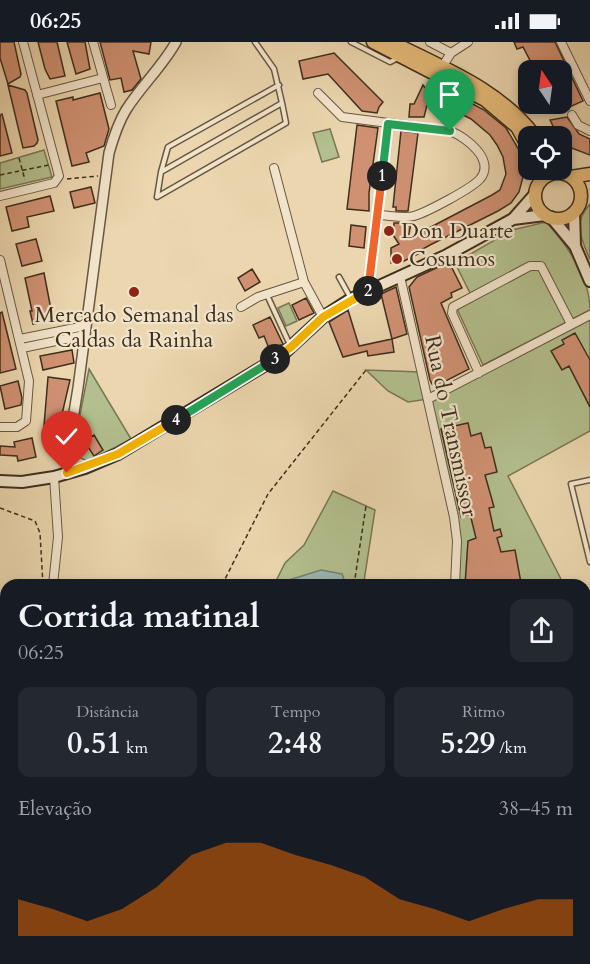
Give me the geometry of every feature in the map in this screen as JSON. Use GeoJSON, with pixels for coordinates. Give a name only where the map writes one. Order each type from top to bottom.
{"type":"FeatureCollection","features":[{"type":"Feature","properties":{"kind":"main road"},"geometry":{"type":"LineString","coordinates":[[373,42],[485,100],[518,129]]}},
{"type":"Feature","properties":{"kind":"main road"},"geometry":{"type":"LineString","coordinates":[[392,42],[491,93],[527,126]]}},
{"type":"Feature","properties":{"kind":"main road"},"geometry":{"type":"LineString","coordinates":[[572,173],[590,174]]}},
{"type":"Feature","properties":{"kind":"main road"},"geometry":{"type":"LineString","coordinates":[[535,180],[537,206],[575,246],[590,281]]}},
{"type":"Feature","properties":{"kind":"main road"},"geometry":{"type":"LineString","coordinates":[[0,481],[22,482],[54,477],[118,454],[241,381],[291,347],[323,317],[351,299],[447,255],[513,219],[543,180]]}},
{"type":"Feature","properties":{"kind":"main road"},"geometry":{"type":"LineString","coordinates":[[572,180],[578,186],[575,246]]}},
{"type":"Feature","properties":{"kind":"main road"},"geometry":{"type":"LineString","coordinates":[[513,219],[548,216],[563,218],[590,193]]}},
{"type":"Feature","properties":{"kind":"street"},"geometry":{"type":"LineString","coordinates":[[0,196],[54,183],[59,176],[23,42]]}},
{"type":"Feature","properties":{"kind":"street"},"geometry":{"type":"LineString","coordinates":[[93,42],[111,105]]}},
{"type":"Feature","properties":{"kind":"street"},"geometry":{"type":"LineString","coordinates":[[67,473],[68,449],[105,176],[112,141],[121,118],[176,42]]}},
{"type":"Feature","properties":{"kind":"street"},"geometry":{"type":"LineString","coordinates":[[430,42],[452,54]]}},
{"type":"Feature","properties":{"kind":"street"},"geometry":{"type":"LineString","coordinates":[[442,67],[452,54],[468,42]]}},
{"type":"Feature","properties":{"kind":"street"},"geometry":{"type":"LineString","coordinates":[[561,42],[590,101]]}},
{"type":"Feature","properties":{"kind":"street"},"geometry":{"type":"LineString","coordinates":[[37,95],[103,78]]}},
{"type":"Feature","properties":{"kind":"street"},"geometry":{"type":"LineString","coordinates":[[318,93],[342,117],[450,131],[463,136],[480,153],[484,167],[481,178],[469,188],[413,216],[377,215]]}},
{"type":"Feature","properties":{"kind":"street"},"geometry":{"type":"LineString","coordinates":[[572,115],[578,125],[590,131]]}},
{"type":"Feature","properties":{"kind":"street"},"geometry":{"type":"LineString","coordinates":[[368,290],[388,124]]}},
{"type":"Feature","properties":{"kind":"street"},"geometry":{"type":"LineString","coordinates":[[274,168],[304,282],[323,317]]}},
{"type":"Feature","properties":{"kind":"street"},"geometry":{"type":"LineString","coordinates":[[0,260],[29,381],[26,421],[17,427],[0,427]]}},
{"type":"Feature","properties":{"kind":"street"},"geometry":{"type":"LineString","coordinates":[[479,373],[452,313],[453,307],[467,298],[530,266],[541,266],[571,324]]}},
{"type":"Feature","properties":{"kind":"street","name":"Rua do Transmissor"},"geometry":{"type":"LineString","coordinates":[[400,276],[458,541],[455,579]]}},
{"type":"Feature","properties":{"kind":"street"},"geometry":{"type":"LineString","coordinates":[[241,307],[266,294],[304,282]]}},
{"type":"Feature","properties":{"kind":"street"},"geometry":{"type":"LineString","coordinates":[[428,399],[590,315]]}},
{"type":"Feature","properties":{"kind":"street"},"geometry":{"type":"LineString","coordinates":[[21,344],[85,330]]}},
{"type":"Feature","properties":{"kind":"street"},"geometry":{"type":"LineString","coordinates":[[54,477],[58,537],[54,579]]}},
{"type":"Feature","properties":{"kind":"lane"},"geometry":{"type":"LineString","coordinates":[[255,42],[274,69],[279,85],[286,123],[157,197],[168,147],[279,85]]}},
{"type":"Feature","properties":{"kind":"lane"},"geometry":{"type":"LineString","coordinates":[[351,42],[390,62],[402,56]]}},
{"type":"Feature","properties":{"kind":"lane"},"geometry":{"type":"LineString","coordinates":[[161,172],[282,103]]}},
{"type":"Feature","properties":{"kind":"lane"},"geometry":{"type":"LineString","coordinates":[[339,277],[351,299]]}},
{"type":"Feature","properties":{"kind":"lane"},"geometry":{"type":"LineString","coordinates":[[266,294],[291,347]]}},
{"type":"Feature","properties":{"kind":"lane"},"geometry":{"type":"LineString","coordinates":[[590,480],[571,484],[590,562]]}},
{"type":"Feature","properties":{"kind":"path"},"geometry":{"type":"LineString","coordinates":[[19,158],[28,190]]}},
{"type":"Feature","properties":{"kind":"path"},"geometry":{"type":"LineString","coordinates":[[0,175],[56,164]]}},
{"type":"Feature","properties":{"kind":"path"},"geometry":{"type":"LineString","coordinates":[[57,180],[105,176]]}},
{"type":"Feature","properties":{"kind":"path"},"geometry":{"type":"LineString","coordinates":[[225,579],[267,494],[366,370]]}},
{"type":"Feature","properties":{"kind":"path"},"geometry":{"type":"LineString","coordinates":[[355,579],[366,506]]}},
{"type":"Feature","properties":{"kind":"path"},"geometry":{"type":"LineString","coordinates":[[0,508],[35,521],[40,532],[43,579]]}},
{"type":"Feature","properties":{"kind":"green space"},"geometry":{"type":"Polygon","coordinates":[[[330,129],[339,157],[322,162],[313,133],[330,129]]]}},
{"type":"Feature","properties":{"kind":"green space"},"geometry":{"type":"Polygon","coordinates":[[[44,150],[52,177],[0,189],[0,163],[44,150]]]}},
{"type":"Feature","properties":{"kind":"green space"},"geometry":{"type":"Polygon","coordinates":[[[590,204],[590,260],[581,237],[580,224],[584,211],[590,204]]]}},
{"type":"Feature","properties":{"kind":"green space"},"geometry":{"type":"Polygon","coordinates":[[[546,222],[562,241],[582,274],[590,310],[483,365],[458,311],[459,306],[472,297],[455,263],[512,230],[546,222]]]}},
{"type":"Feature","properties":{"kind":"green space"},"geometry":{"type":"Polygon","coordinates":[[[289,303],[297,321],[286,326],[278,308],[289,303]]]}},
{"type":"Feature","properties":{"kind":"green space"},"geometry":{"type":"Polygon","coordinates":[[[590,317],[590,359],[571,370],[590,407],[590,431],[508,476],[561,579],[455,579],[457,541],[428,399],[408,402],[388,391],[366,370],[421,372],[428,398],[590,317]]]}},
{"type":"Feature","properties":{"kind":"green space"},"geometry":{"type":"Polygon","coordinates":[[[89,369],[131,439],[89,461],[78,456],[74,445],[89,369]]]}},
{"type":"Feature","properties":{"kind":"green space"},"geometry":{"type":"Polygon","coordinates":[[[333,491],[375,510],[364,579],[277,579],[285,563],[304,545],[333,491]]]}},
{"type":"Feature","properties":{"kind":"water"},"geometry":{"type":"Polygon","coordinates":[[[321,570],[342,574],[344,579],[292,579],[321,570]]]}},
{"type":"Feature","properties":{"kind":"building"},"geometry":{"type":"Polygon","coordinates":[[[0,42],[14,42],[21,74],[8,84],[0,58],[0,42]]]}},
{"type":"Feature","properties":{"kind":"building"},"geometry":{"type":"Polygon","coordinates":[[[38,42],[57,42],[65,76],[50,79],[38,42]]]}},
{"type":"Feature","properties":{"kind":"building"},"geometry":{"type":"Polygon","coordinates":[[[67,42],[85,42],[90,69],[76,74],[67,42]]]}},
{"type":"Feature","properties":{"kind":"building"},"geometry":{"type":"Polygon","coordinates":[[[100,42],[151,42],[149,54],[133,51],[141,79],[132,90],[124,92],[121,78],[110,80],[100,42]]]}},
{"type":"Feature","properties":{"kind":"building"},"geometry":{"type":"Polygon","coordinates":[[[514,42],[555,42],[564,60],[530,60],[523,47],[517,49],[514,42]]]}},
{"type":"Feature","properties":{"kind":"building"},"geometry":{"type":"Polygon","coordinates":[[[334,53],[383,102],[377,113],[362,111],[328,74],[303,79],[299,61],[334,53]]]}},
{"type":"Feature","properties":{"kind":"building"},"geometry":{"type":"Polygon","coordinates":[[[572,78],[583,101],[572,106],[572,78]]]}},
{"type":"Feature","properties":{"kind":"building"},"geometry":{"type":"Polygon","coordinates":[[[431,81],[484,110],[506,128],[518,148],[518,180],[522,180],[519,192],[511,203],[402,262],[391,263],[391,248],[399,244],[393,235],[394,223],[411,223],[408,239],[500,190],[506,174],[503,157],[497,145],[490,135],[471,119],[429,97],[424,117],[409,117],[410,104],[414,104],[423,85],[426,89],[431,81]]]}},
{"type":"Feature","properties":{"kind":"building"},"geometry":{"type":"Polygon","coordinates":[[[8,85],[25,90],[27,93],[38,140],[34,146],[23,148],[8,85]]]}},
{"type":"Feature","properties":{"kind":"building"},"geometry":{"type":"Polygon","coordinates":[[[100,93],[109,129],[104,146],[86,153],[89,162],[72,166],[56,101],[73,97],[73,100],[100,93]]]}},
{"type":"Feature","properties":{"kind":"building"},"geometry":{"type":"Polygon","coordinates":[[[2,114],[12,153],[0,156],[0,115],[2,114]]]}},
{"type":"Feature","properties":{"kind":"building"},"geometry":{"type":"Polygon","coordinates":[[[567,117],[579,134],[590,139],[590,155],[572,148],[572,126],[553,126],[550,120],[567,117]]]}},
{"type":"Feature","properties":{"kind":"building"},"geometry":{"type":"Polygon","coordinates":[[[357,125],[378,128],[369,193],[369,211],[347,209],[357,125]]]}},
{"type":"Feature","properties":{"kind":"building"},"geometry":{"type":"Polygon","coordinates":[[[401,131],[418,133],[408,211],[396,211],[396,207],[393,207],[401,131]]]}},
{"type":"Feature","properties":{"kind":"building"},"geometry":{"type":"Polygon","coordinates":[[[91,187],[95,203],[74,208],[70,192],[91,187]]]}},
{"type":"Feature","properties":{"kind":"building"},"geometry":{"type":"Polygon","coordinates":[[[50,196],[54,211],[27,217],[29,227],[12,231],[6,207],[50,196]]]}},
{"type":"Feature","properties":{"kind":"building"},"geometry":{"type":"Polygon","coordinates":[[[351,225],[366,227],[364,248],[349,246],[351,225]]]}},
{"type":"Feature","properties":{"kind":"building"},"geometry":{"type":"Polygon","coordinates":[[[36,239],[42,261],[22,266],[16,244],[36,239]]]}},
{"type":"Feature","properties":{"kind":"building"},"geometry":{"type":"Polygon","coordinates":[[[449,262],[462,288],[451,293],[452,297],[441,303],[469,369],[438,385],[432,384],[430,380],[409,287],[417,277],[449,262]]]}},
{"type":"Feature","properties":{"kind":"building"},"geometry":{"type":"Polygon","coordinates":[[[252,269],[260,282],[245,291],[238,278],[252,269]]]}},
{"type":"Feature","properties":{"kind":"building"},"geometry":{"type":"Polygon","coordinates":[[[44,273],[53,320],[33,324],[25,278],[44,273]]]}},
{"type":"Feature","properties":{"kind":"building"},"geometry":{"type":"Polygon","coordinates":[[[396,287],[407,334],[392,339],[381,294],[396,287]]]}},
{"type":"Feature","properties":{"kind":"building"},"geometry":{"type":"Polygon","coordinates":[[[306,298],[314,313],[299,320],[292,305],[306,298]]]}},
{"type":"Feature","properties":{"kind":"building"},"geometry":{"type":"Polygon","coordinates":[[[348,310],[359,346],[392,339],[394,352],[368,356],[367,351],[343,357],[329,322],[348,310]]]}},
{"type":"Feature","properties":{"kind":"building"},"geometry":{"type":"Polygon","coordinates":[[[2,312],[16,369],[0,373],[0,313],[2,312]]]}},
{"type":"Feature","properties":{"kind":"building"},"geometry":{"type":"Polygon","coordinates":[[[270,317],[283,344],[270,351],[264,336],[259,338],[253,325],[270,317]]]}},
{"type":"Feature","properties":{"kind":"building"},"geometry":{"type":"Polygon","coordinates":[[[575,333],[590,360],[590,407],[569,366],[562,370],[551,351],[564,344],[562,340],[575,333]]]}},
{"type":"Feature","properties":{"kind":"building"},"geometry":{"type":"Polygon","coordinates":[[[72,350],[74,363],[43,370],[40,356],[72,350]]]}},
{"type":"Feature","properties":{"kind":"building"},"geometry":{"type":"Polygon","coordinates":[[[48,377],[70,380],[56,440],[45,439],[48,377]]]}},
{"type":"Feature","properties":{"kind":"building"},"geometry":{"type":"Polygon","coordinates":[[[18,381],[22,398],[21,405],[5,409],[0,386],[18,381]]]}},
{"type":"Feature","properties":{"kind":"building"},"geometry":{"type":"Polygon","coordinates":[[[468,423],[471,436],[481,433],[485,448],[491,447],[497,472],[485,475],[494,507],[489,508],[494,531],[500,529],[502,536],[497,538],[501,552],[515,550],[520,579],[465,579],[468,541],[476,538],[470,514],[461,517],[441,429],[468,423]]]}},
{"type":"Feature","properties":{"kind":"building"},"geometry":{"type":"Polygon","coordinates":[[[94,435],[103,450],[94,456],[84,441],[94,435]]]}},
{"type":"Feature","properties":{"kind":"building"},"geometry":{"type":"Polygon","coordinates":[[[32,438],[36,457],[18,461],[17,456],[0,455],[0,446],[15,447],[14,442],[32,438]]]}},
{"type":"Feature","properties":{"kind":"place","name":"Don Duarte"},"geometry":{"type":"Point","coordinates":[389,231]}},
{"type":"Feature","properties":{"kind":"place","name":"Cosumos"},"geometry":{"type":"Point","coordinates":[397,259]}},
{"type":"Feature","properties":{"kind":"place","name":"Mercado Semanal das Caldas da Rainha"},"geometry":{"type":"Point","coordinates":[134,292]}},
{"type":"Feature","properties":{"kind":"route"},"geometry":{"type":"LineString","coordinates":[[67,473],[118,454],[241,381],[282,355],[323,317],[368,290],[388,124],[450,131]]}}]}
